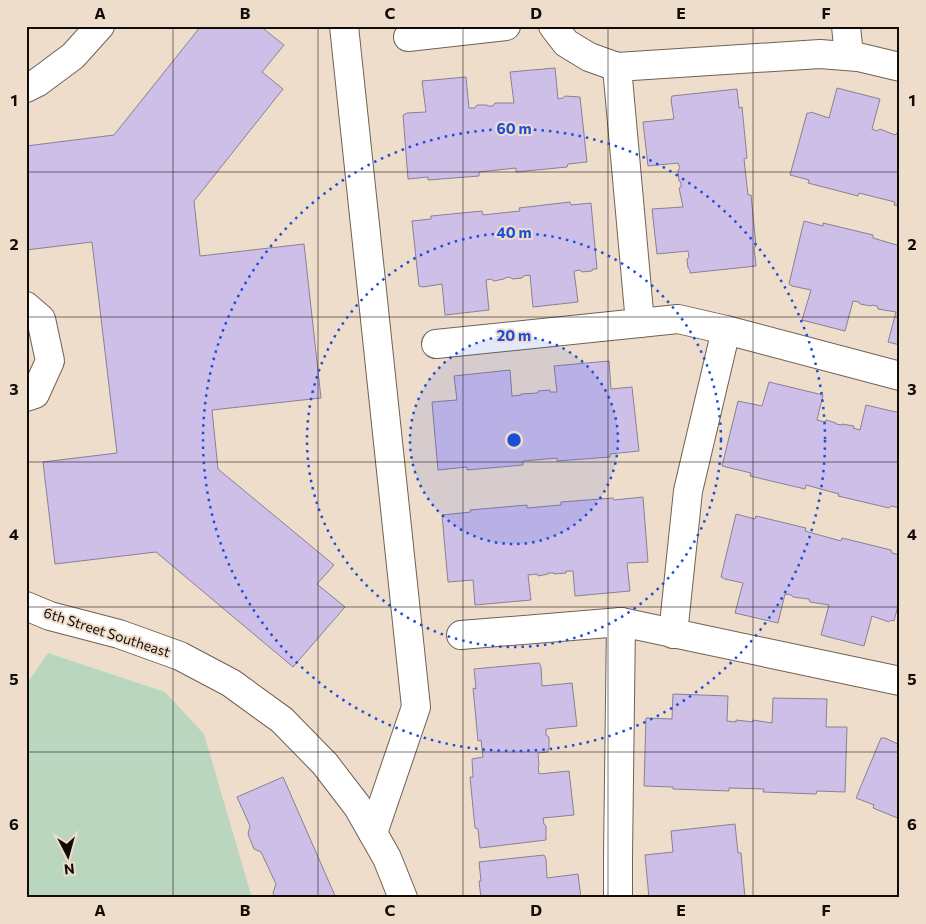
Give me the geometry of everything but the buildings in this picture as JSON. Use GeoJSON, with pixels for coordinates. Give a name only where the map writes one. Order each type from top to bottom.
{"type":"FeatureCollection","features":[{"type":"Feature","properties":{"kind":"street"},"geometry":{"type":"LineString","coordinates":[[26,88],[38,82],[73,56],[100,26]]}},
{"type":"Feature","properties":{"kind":"street"},"geometry":{"type":"LineString","coordinates":[[344,26],[416,707],[373,833]]}},
{"type":"Feature","properties":{"kind":"street"},"geometry":{"type":"LineString","coordinates":[[408,37],[506,26]]}},
{"type":"Feature","properties":{"kind":"street"},"geometry":{"type":"LineString","coordinates":[[553,26],[566,43],[589,57],[617,67],[820,54],[858,57],[900,67]]}},
{"type":"Feature","properties":{"kind":"street"},"geometry":{"type":"LineString","coordinates":[[846,26],[849,56]]}},
{"type":"Feature","properties":{"kind":"street"},"geometry":{"type":"LineString","coordinates":[[617,67],[640,323]]}},
{"type":"Feature","properties":{"kind":"street"},"geometry":{"type":"LineString","coordinates":[[26,306],[41,320],[50,362],[35,394],[26,397]]}},
{"type":"Feature","properties":{"kind":"street"},"geometry":{"type":"LineString","coordinates":[[436,344],[678,319],[900,376]]}},
{"type":"Feature","properties":{"kind":"street"},"geometry":{"type":"LineString","coordinates":[[673,634],[688,491],[726,330]]}},
{"type":"Feature","properties":{"kind":"street","name":"6th Street Southeast"},"geometry":{"type":"LineString","coordinates":[[26,606],[50,616],[119,634],[180,656],[231,683],[282,720],[325,764],[358,807],[387,858],[403,898]]}},
{"type":"Feature","properties":{"kind":"street"},"geometry":{"type":"LineString","coordinates":[[618,898],[621,622]]}},
{"type":"Feature","properties":{"kind":"street"},"geometry":{"type":"LineString","coordinates":[[461,635],[621,622],[900,681]]}},
{"type":"Feature","properties":{"kind":"green space"},"geometry":{"type":"Polygon","coordinates":[[[48,653],[165,692],[204,734],[252,898],[26,898],[26,685],[48,653]]]}}]}
